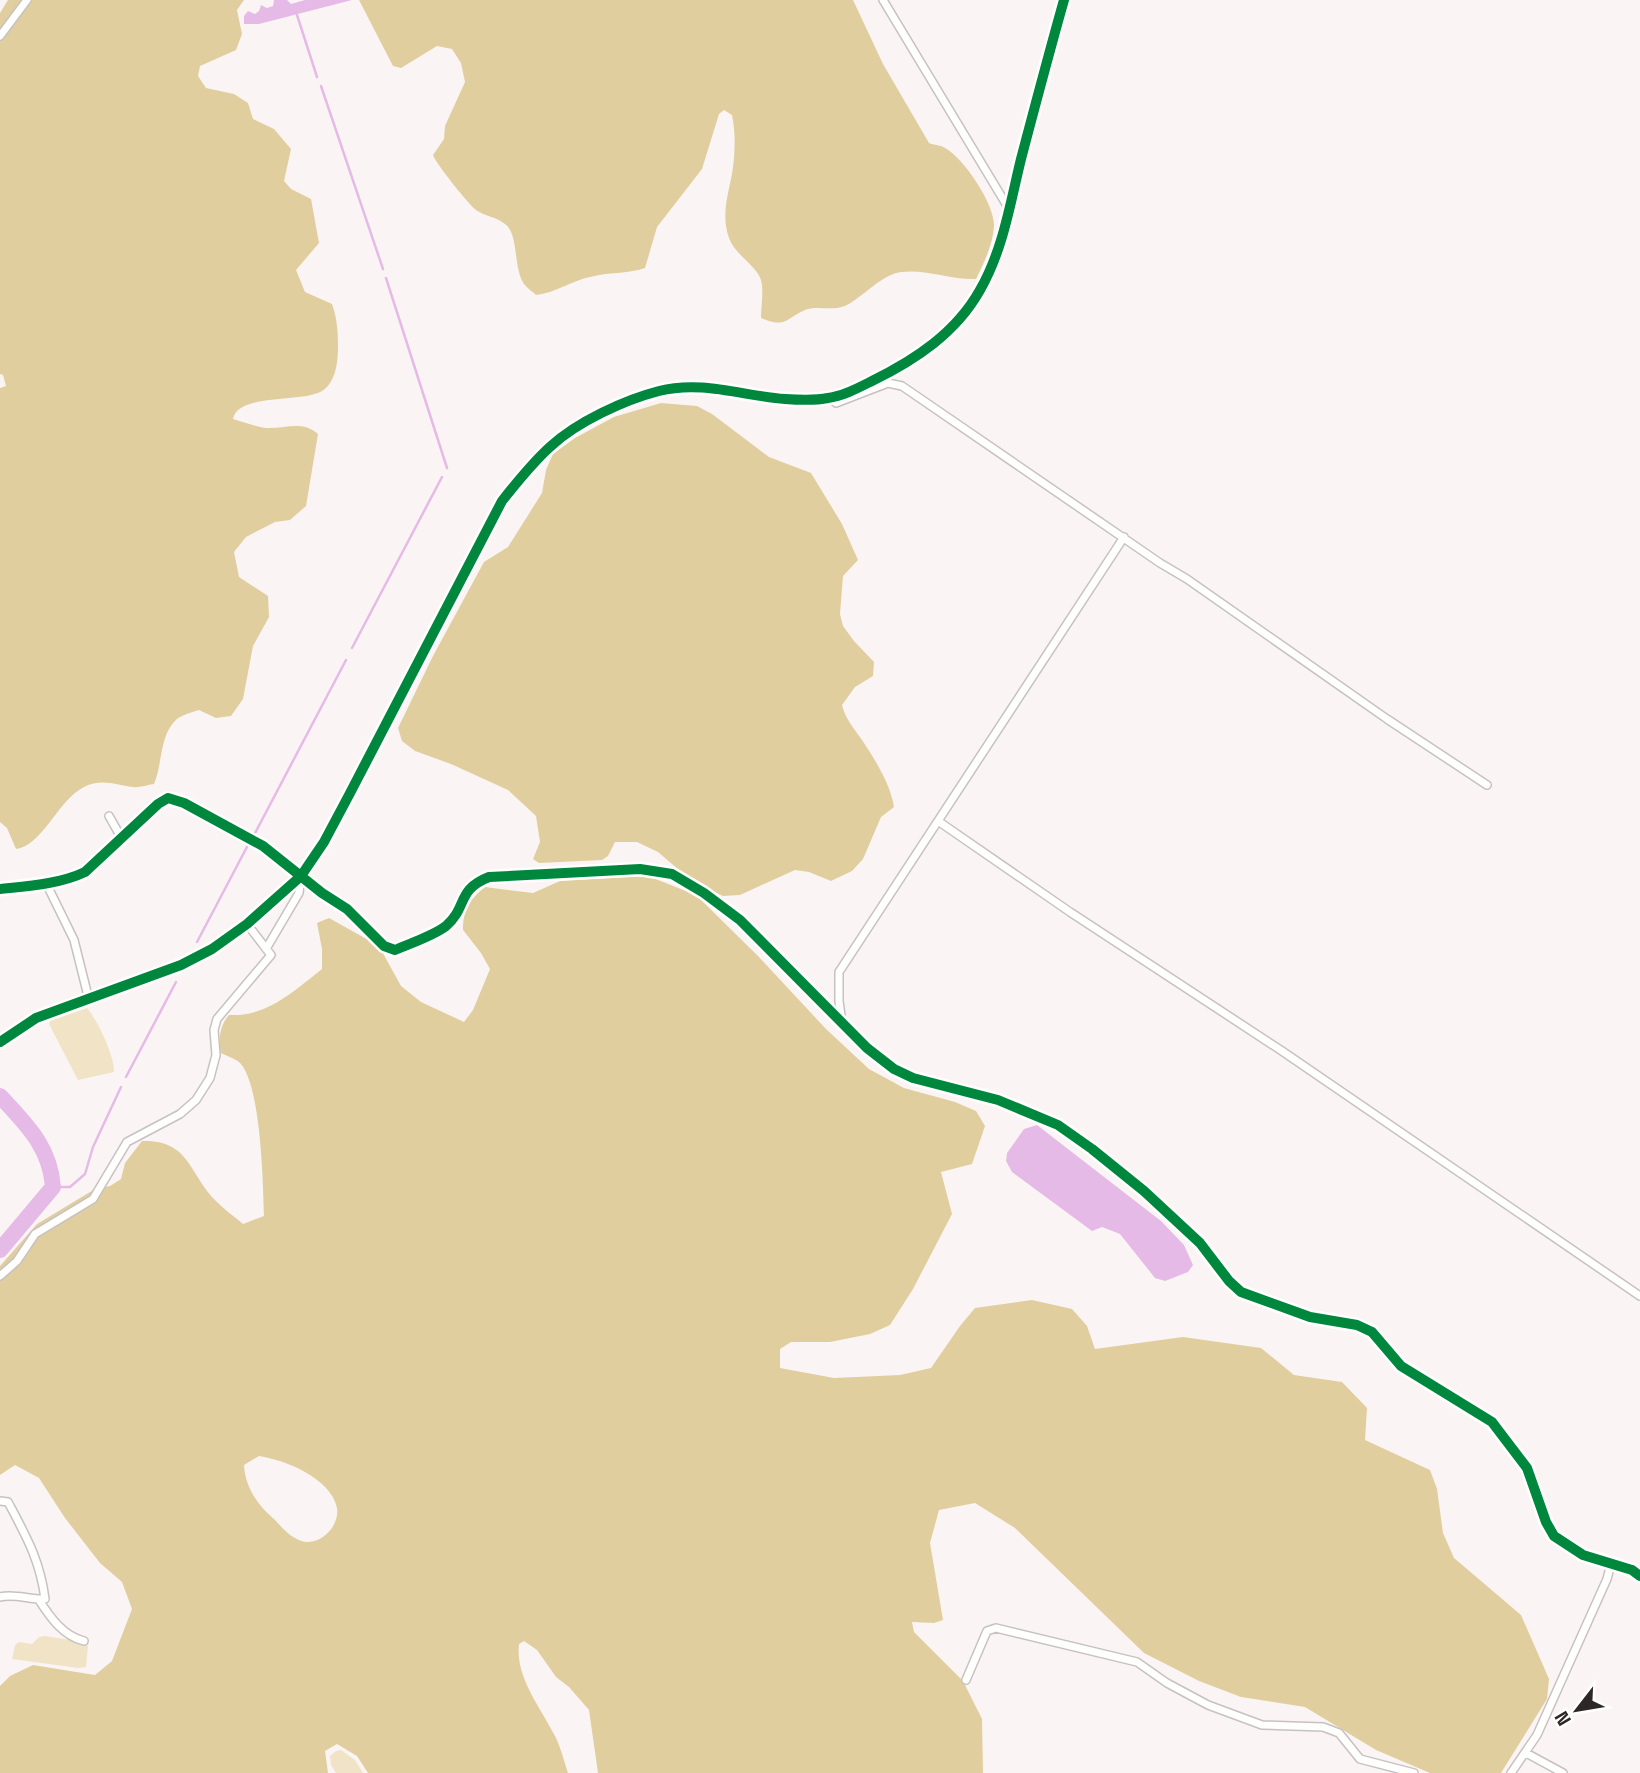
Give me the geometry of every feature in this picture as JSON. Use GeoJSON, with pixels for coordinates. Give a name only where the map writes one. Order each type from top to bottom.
{"type":"FeatureCollection","features":[{"type":"Feature","properties":{"kind":"street"},"geometry":{"type":"LineString","coordinates":[[0,36],[27,0]]}},
{"type":"Feature","properties":{"kind":"street"},"geometry":{"type":"LineString","coordinates":[[883,0],[1009,209]]}},
{"type":"Feature","properties":{"kind":"street"},"geometry":{"type":"LineString","coordinates":[[0,1042],[36,1018],[181,965],[212,949],[247,924],[301,876],[330,830],[502,501],[551,445],[595,417],[659,391],[681,387],[713,387],[784,399],[831,398],[900,367],[935,343],[968,309],[995,260],[1064,0]]}},
{"type":"Feature","properties":{"kind":"street"},"geometry":{"type":"LineString","coordinates":[[831,398],[836,403],[888,383],[902,386],[1487,785]]}},
{"type":"Feature","properties":{"kind":"street"},"geometry":{"type":"LineString","coordinates":[[842,1023],[839,972],[1124,537]]}},
{"type":"Feature","properties":{"kind":"street"},"geometry":{"type":"LineString","coordinates":[[0,888],[46,883],[85,872],[158,804],[168,798],[184,803],[262,846],[347,909],[384,946],[395,950],[445,926],[458,911],[466,892],[476,882],[489,877],[640,869],[672,874],[704,893],[740,920],[867,1048],[894,1069],[913,1078],[998,1100],[1058,1125],[1144,1191],[1200,1243],[1229,1281],[1241,1292],[1310,1317],[1357,1325],[1372,1332],[1401,1366],[1492,1422],[1527,1468],[1546,1522],[1554,1536],[1583,1555],[1632,1570],[1640,1576]]}},
{"type":"Feature","properties":{"kind":"street"},"geometry":{"type":"LineString","coordinates":[[109,816],[122,839]]}},
{"type":"Feature","properties":{"kind":"street"},"geometry":{"type":"LineString","coordinates":[[939,821],[1640,1296]]}},
{"type":"Feature","properties":{"kind":"street"},"geometry":{"type":"LineString","coordinates":[[266,948],[299,893],[301,876]]}},
{"type":"Feature","properties":{"kind":"street"},"geometry":{"type":"LineString","coordinates":[[46,883],[74,940],[89,1000]]}},
{"type":"Feature","properties":{"kind":"street"},"geometry":{"type":"LineString","coordinates":[[0,1276],[17,1261],[35,1234],[93,1199],[127,1142],[180,1114],[206,1087],[216,1055],[214,1030],[217,1019],[271,955],[247,924]]}},
{"type":"Feature","properties":{"kind":"street"},"geometry":{"type":"LineString","coordinates":[[0,1501],[8,1502],[32,1546],[41,1573],[45,1599],[5,1595],[0,1597]]}},
{"type":"Feature","properties":{"kind":"street"},"geometry":{"type":"LineString","coordinates":[[1511,1773],[1537,1735],[1611,1564]]}},
{"type":"Feature","properties":{"kind":"street"},"geometry":{"type":"LineString","coordinates":[[39,1600],[61,1629],[84,1642]]}},
{"type":"Feature","properties":{"kind":"street"},"geometry":{"type":"LineString","coordinates":[[967,1680],[987,1631],[996,1628],[1137,1662],[1167,1683],[1208,1705],[1262,1725],[1323,1727],[1339,1732],[1360,1759],[1414,1773]]}},
{"type":"Feature","properties":{"kind":"street"},"geometry":{"type":"LineString","coordinates":[[1526,1753],[1563,1773]]}},
{"type":"Feature","properties":{"kind":"shaded area"},"geometry":{"type":"Polygon","coordinates":[[[8,0],[244,0],[237,10],[242,34],[236,50],[200,66],[198,76],[206,88],[234,94],[248,103],[253,119],[274,129],[291,149],[284,181],[291,189],[311,199],[319,243],[296,270],[305,292],[332,304],[338,346],[333,377],[322,391],[313,395],[246,405],[237,411],[233,419],[267,428],[306,427],[318,434],[306,506],[290,520],[275,522],[246,537],[234,552],[239,577],[268,596],[269,617],[253,646],[243,699],[231,716],[216,718],[199,710],[177,719],[164,741],[154,784],[135,787],[103,783],[84,787],[66,801],[34,840],[16,849],[7,828],[0,822],[0,388],[6,386],[3,375],[0,374],[0,13],[8,0]]]}},
{"type":"Feature","properties":{"kind":"shaded area"},"geometry":{"type":"Polygon","coordinates":[[[274,0],[287,0],[291,4],[305,0],[352,0],[259,24],[244,24],[244,16],[248,11],[255,14],[261,5],[267,8],[273,6],[274,0]]]}},
{"type":"Feature","properties":{"kind":"shaded area"},"geometry":{"type":"Polygon","coordinates":[[[359,0],[853,0],[883,64],[929,143],[953,153],[984,195],[994,226],[985,260],[976,279],[902,272],[887,277],[842,307],[805,310],[784,322],[761,318],[761,280],[732,244],[727,230],[726,206],[735,137],[732,115],[724,110],[719,114],[702,169],[657,227],[645,268],[590,277],[536,295],[521,277],[509,229],[502,222],[472,206],[433,155],[444,139],[445,126],[465,82],[461,63],[452,49],[437,46],[401,68],[393,66],[359,0]]]}},
{"type":"Feature","properties":{"kind":"shaded area"},"geometry":{"type":"Polygon","coordinates":[[[661,403],[697,406],[712,414],[769,457],[811,473],[842,524],[858,560],[843,576],[840,614],[843,626],[874,662],[873,676],[855,687],[842,705],[848,720],[882,774],[894,807],[881,817],[863,859],[852,871],[831,881],[809,872],[795,870],[740,895],[723,896],[693,882],[658,852],[637,842],[615,842],[608,856],[602,860],[539,863],[533,859],[540,842],[536,816],[508,790],[415,751],[402,741],[398,728],[433,656],[484,562],[508,547],[542,493],[546,470],[553,454],[575,438],[614,417],[661,403]]]}},
{"type":"Feature","properties":{"kind":"shaded area"},"geometry":{"type":"Polygon","coordinates":[[[648,876],[696,895],[826,1029],[869,1069],[904,1088],[955,1102],[976,1111],[985,1126],[972,1164],[941,1172],[952,1214],[913,1289],[890,1325],[870,1334],[830,1342],[791,1342],[780,1349],[780,1368],[834,1378],[900,1375],[931,1368],[975,1308],[1032,1300],[1072,1309],[1087,1326],[1095,1349],[1183,1337],[1261,1348],[1294,1375],[1342,1382],[1367,1408],[1365,1440],[1430,1470],[1437,1489],[1443,1533],[1454,1558],[1521,1615],[1549,1679],[1547,1699],[1501,1773],[1430,1773],[1376,1750],[1305,1707],[1241,1697],[1199,1681],[1144,1653],[1015,1528],[975,1503],[939,1510],[930,1543],[943,1620],[934,1623],[912,1622],[914,1632],[963,1681],[982,1719],[983,1773],[598,1773],[589,1710],[569,1687],[556,1677],[537,1650],[524,1641],[519,1644],[519,1656],[525,1680],[557,1741],[568,1773],[368,1773],[357,1756],[337,1744],[325,1751],[328,1773],[0,1773],[0,1686],[10,1676],[33,1665],[95,1675],[112,1661],[132,1609],[122,1582],[100,1563],[65,1518],[39,1478],[15,1465],[0,1475],[0,1266],[37,1224],[95,1189],[110,1186],[121,1179],[125,1163],[142,1141],[158,1142],[179,1152],[214,1199],[243,1224],[264,1216],[260,1135],[252,1092],[240,1063],[221,1053],[220,1032],[229,1015],[256,1012],[268,1007],[322,969],[322,949],[317,923],[329,918],[379,946],[401,986],[421,1002],[464,1022],[473,1010],[490,969],[463,930],[464,917],[471,901],[485,887],[533,893],[560,881],[648,876]],[[259,1456],[244,1465],[247,1481],[258,1502],[295,1538],[310,1542],[325,1536],[337,1516],[333,1497],[317,1479],[306,1472],[259,1456]]]}},
{"type":"Feature","properties":{"kind":"shaded area"},"geometry":{"type":"Polygon","coordinates":[[[87,1008],[105,1038],[114,1072],[78,1080],[49,1024],[50,1021],[87,1008]]]}},
{"type":"Feature","properties":{"kind":"shaded area"},"geometry":{"type":"Polygon","coordinates":[[[1037,1125],[1161,1221],[1184,1245],[1193,1265],[1188,1272],[1165,1281],[1155,1278],[1120,1234],[1102,1227],[1092,1231],[1012,1172],[1006,1161],[1007,1153],[1024,1129],[1037,1125]]]}},
{"type":"Feature","properties":{"kind":"shaded area"},"geometry":{"type":"Polygon","coordinates":[[[39,1637],[83,1642],[88,1646],[86,1667],[12,1659],[15,1645],[19,1642],[32,1644],[39,1637]]]}},
{"type":"Feature","properties":{"kind":"shaded area"},"geometry":{"type":"Polygon","coordinates":[[[341,1750],[355,1760],[363,1773],[336,1773],[330,1756],[341,1750]]]}},
{"type":"Feature","properties":{"kind":"waterway"},"geometry":{"type":"LineString","coordinates":[[297,15],[317,77]]}},
{"type":"Feature","properties":{"kind":"waterway"},"geometry":{"type":"LineString","coordinates":[[321,86],[383,269]]}},
{"type":"Feature","properties":{"kind":"waterway"},"geometry":{"type":"LineString","coordinates":[[386,278],[447,468]]}},
{"type":"Feature","properties":{"kind":"waterway"},"geometry":{"type":"LineString","coordinates":[[352,648],[442,477]]}},
{"type":"Feature","properties":{"kind":"waterway"},"geometry":{"type":"LineString","coordinates":[[253,837],[346,660]]}},
{"type":"Feature","properties":{"kind":"waterway"},"geometry":{"type":"LineString","coordinates":[[197,942],[248,845]]}},
{"type":"Feature","properties":{"kind":"waterway"},"geometry":{"type":"LineString","coordinates":[[126,1077],[176,982]]}},
{"type":"Feature","properties":{"kind":"waterway"},"geometry":{"type":"LineString","coordinates":[[53,1187],[70,1187],[85,1174],[93,1147],[121,1087]]}},
{"type":"Feature","properties":{"kind":"waterway"},"geometry":{"type":"LineString","coordinates":[[0,1096],[36,1137],[47,1160],[53,1187],[0,1250]]}},
{"type":"Feature","properties":{"kind":"cycle path"},"geometry":{"type":"LineString","coordinates":[[0,1042],[36,1018],[181,965],[212,949],[247,924],[301,876],[324,842],[502,501],[544,452],[562,437],[587,420],[616,406],[675,388],[707,388],[796,400],[817,400],[839,395],[904,364],[947,332],[980,290],[995,259],[1064,0]]}},
{"type":"Feature","properties":{"kind":"cycle path"},"geometry":{"type":"LineString","coordinates":[[0,889],[55,882],[85,872],[158,804],[168,798],[184,803],[263,846],[322,893],[347,909],[384,946],[395,950],[446,926],[453,919],[471,887],[489,877],[640,869],[672,874],[704,893],[740,920],[867,1048],[894,1069],[913,1078],[998,1100],[1058,1125],[1144,1191],[1200,1243],[1229,1281],[1241,1292],[1310,1317],[1357,1325],[1372,1332],[1401,1366],[1492,1422],[1527,1468],[1546,1522],[1554,1536],[1583,1555],[1632,1570],[1640,1576]]}}]}
